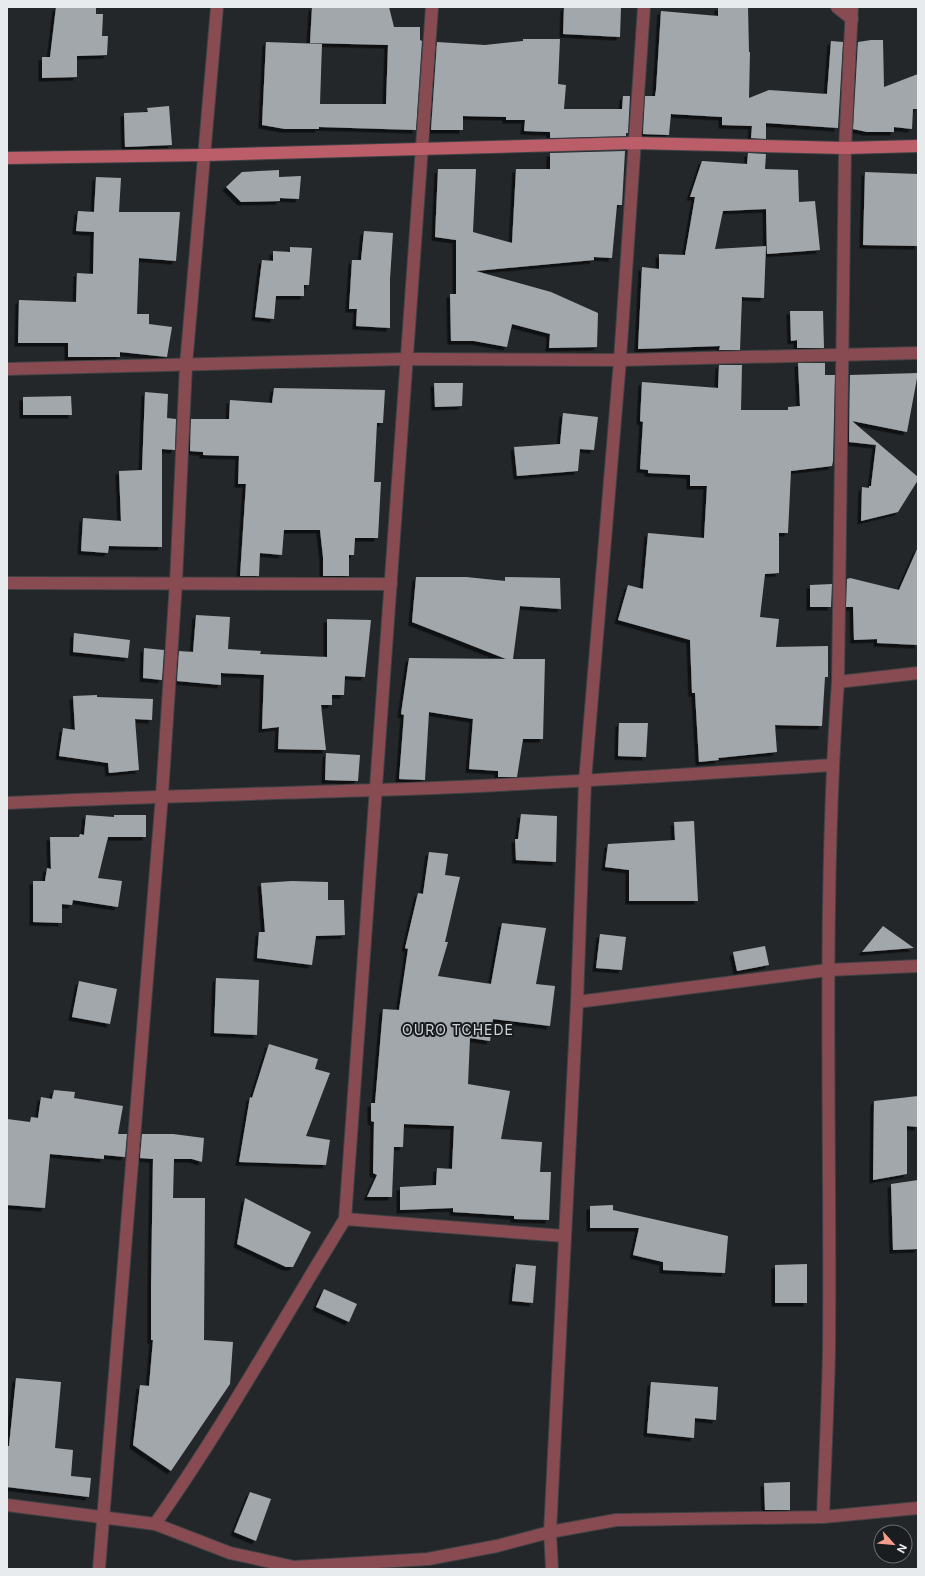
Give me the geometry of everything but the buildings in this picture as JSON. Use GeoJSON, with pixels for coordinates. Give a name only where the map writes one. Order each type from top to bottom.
{"type":"FeatureCollection","features":[{"type":"Feature","properties":{"kind":"main road"},"geometry":{"type":"LineString","coordinates":[[7,158],[204,155],[634,143],[845,148],[918,146]]}},
{"type":"Feature","properties":{"kind":"street"},"geometry":{"type":"LineString","coordinates":[[99,1569],[162,795],[176,582],[186,365],[217,7]]}},
{"type":"Feature","properties":{"kind":"street"},"geometry":{"type":"LineString","coordinates":[[155,1524],[254,1372],[345,1219],[432,7]]}},
{"type":"Feature","properties":{"kind":"street"},"geometry":{"type":"LineString","coordinates":[[552,1569],[550,1532],[577,1002],[586,781],[620,360],[644,7]]}},
{"type":"Feature","properties":{"kind":"street"},"geometry":{"type":"LineString","coordinates":[[823,1517],[829,1350],[828,970],[832,765],[838,682],[841,354],[845,148],[852,13],[837,7]]}},
{"type":"Feature","properties":{"kind":"street"},"geometry":{"type":"LineString","coordinates":[[7,369],[406,359],[620,360],[918,352]]}},
{"type":"Feature","properties":{"kind":"street"},"geometry":{"type":"LineString","coordinates":[[7,583],[176,582],[391,584]]}},
{"type":"Feature","properties":{"kind":"street"},"geometry":{"type":"LineString","coordinates":[[838,682],[918,673]]}},
{"type":"Feature","properties":{"kind":"street"},"geometry":{"type":"LineString","coordinates":[[7,803],[162,795],[376,790],[586,781],[832,765]]}},
{"type":"Feature","properties":{"kind":"street"},"geometry":{"type":"LineString","coordinates":[[577,1002],[828,970],[918,966]]}},
{"type":"Feature","properties":{"kind":"street"},"geometry":{"type":"LineString","coordinates":[[345,1219],[564,1236]]}},
{"type":"Feature","properties":{"kind":"street"},"geometry":{"type":"LineString","coordinates":[[7,1505],[155,1524],[230,1553],[294,1568],[428,1560],[497,1546],[550,1532],[616,1520],[823,1517],[918,1508]]}},
{"type":"Feature","properties":{"kind":"district","name":"OURO TCHEDE"},"geometry":{"type":"Point","coordinates":[458,1030]}}]}
